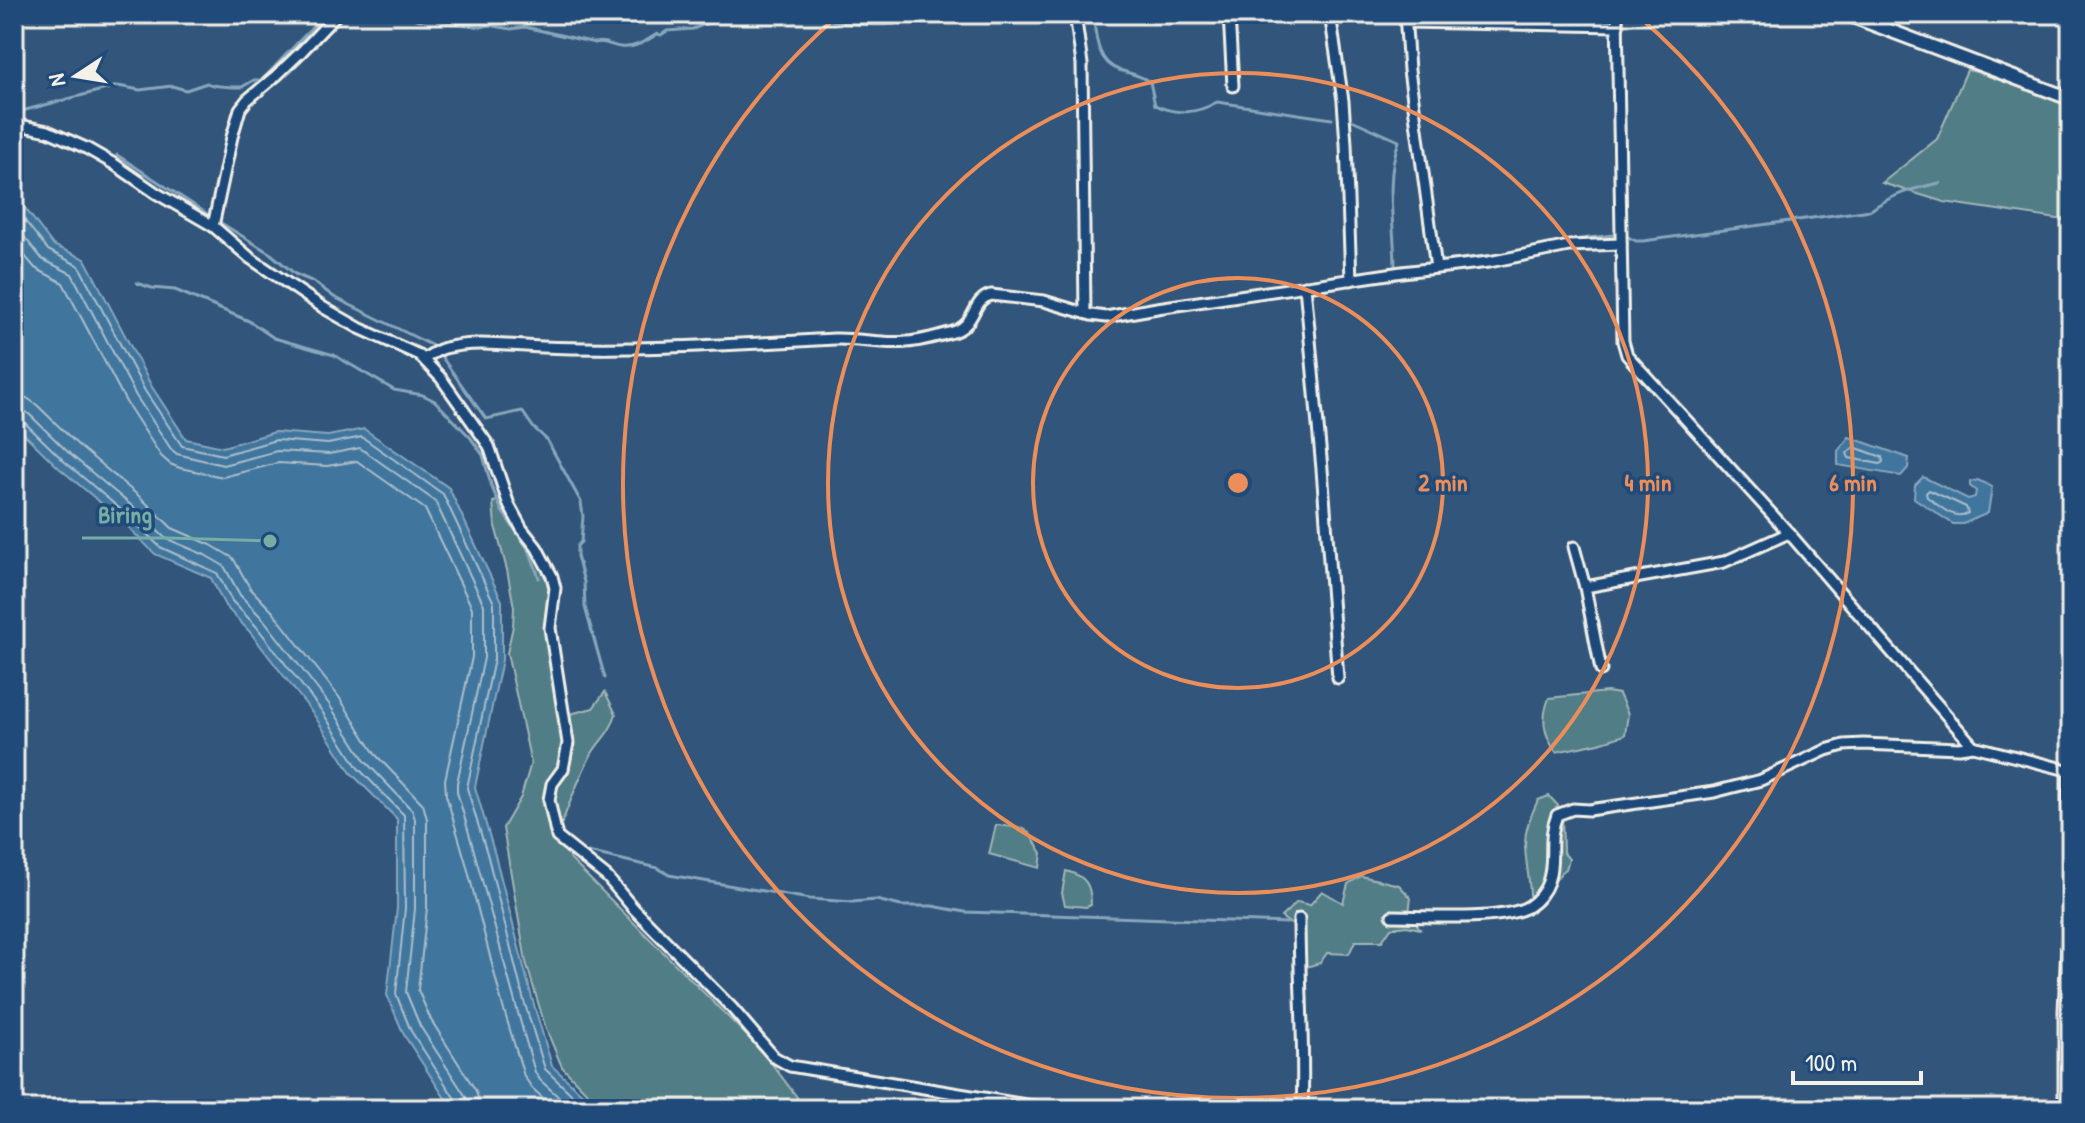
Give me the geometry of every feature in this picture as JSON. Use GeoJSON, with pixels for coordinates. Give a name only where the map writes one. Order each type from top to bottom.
{"type":"FeatureCollection","features":[{"type":"Feature","properties":{"kind":"street"},"geometry":{"type":"LineString","coordinates":[[213,226],[240,109],[337,14]]}},
{"type":"Feature","properties":{"kind":"street"},"geometry":{"type":"LineString","coordinates":[[1075,14],[1082,64],[1085,313]]}},
{"type":"Feature","properties":{"kind":"street"},"geometry":{"type":"LineString","coordinates":[[1229,14],[1233,86]]}},
{"type":"Feature","properties":{"kind":"street"},"geometry":{"type":"LineString","coordinates":[[1330,14],[1343,101],[1351,280]]}},
{"type":"Feature","properties":{"kind":"street"},"geometry":{"type":"LineString","coordinates":[[1617,14],[1623,341],[1627,355],[1789,533],[1973,746]]}},
{"type":"Feature","properties":{"kind":"street"},"geometry":{"type":"LineString","coordinates":[[1846,14],[2071,99]]}},
{"type":"Feature","properties":{"kind":"street"},"geometry":{"type":"LineString","coordinates":[[1436,268],[1409,70],[1405,18],[1618,26]]}},
{"type":"Feature","properties":{"kind":"street"},"geometry":{"type":"LineString","coordinates":[[14,124],[48,131],[114,164],[213,226],[250,258],[324,308],[424,359],[441,378],[489,446],[509,505],[552,576],[555,588],[550,628],[568,743],[563,769],[552,784],[549,800],[557,837],[607,877],[634,909],[732,1008],[774,1057],[790,1066],[1051,1109]]}},
{"type":"Feature","properties":{"kind":"street"},"geometry":{"type":"LineString","coordinates":[[424,359],[443,348],[473,344],[642,348],[847,338],[905,343],[964,328],[978,303],[983,297],[991,295],[1044,301],[1106,317],[1489,262],[1569,246],[1621,244]]}},
{"type":"Feature","properties":{"kind":"street"},"geometry":{"type":"LineString","coordinates":[[1305,286],[1338,678]]}},
{"type":"Feature","properties":{"kind":"street"},"geometry":{"type":"LineString","coordinates":[[1585,587],[1724,562],[1789,533]]}},
{"type":"Feature","properties":{"kind":"street"},"geometry":{"type":"LineString","coordinates":[[1574,547],[1601,670]]}},
{"type":"Feature","properties":{"kind":"street"},"geometry":{"type":"LineString","coordinates":[[1392,916],[1494,915],[1529,907],[1545,891],[1552,860],[1551,829],[1557,815],[1566,810],[1589,810],[1714,792],[1761,780],[1844,745],[1973,746],[2070,771],[2068,805],[2071,836]]}},
{"type":"Feature","properties":{"kind":"street"},"geometry":{"type":"LineString","coordinates":[[2064,1109],[2064,1011],[2071,854]]}},
{"type":"Feature","properties":{"kind":"street"},"geometry":{"type":"LineString","coordinates":[[1299,919],[1304,1066],[1302,1109]]}},
{"type":"Feature","properties":{"kind":"green space"},"geometry":{"type":"Polygon","coordinates":[[[1967,70],[2071,93],[2071,221],[1944,202],[1882,183],[1937,139],[1967,70]]]}},
{"type":"Feature","properties":{"kind":"green space"},"geometry":{"type":"Polygon","coordinates":[[[506,499],[531,549],[549,563],[552,592],[545,619],[548,640],[560,671],[570,714],[593,708],[605,692],[616,714],[593,751],[560,828],[571,860],[762,1051],[806,1109],[607,1109],[562,1067],[546,1029],[526,962],[503,828],[521,797],[531,763],[507,653],[514,607],[495,526],[493,502],[506,499]]]}},
{"type":"Feature","properties":{"kind":"green space"},"geometry":{"type":"Polygon","coordinates":[[[1607,692],[1619,694],[1628,714],[1625,735],[1556,752],[1545,726],[1549,698],[1607,692]]]}},
{"type":"Feature","properties":{"kind":"green space"},"geometry":{"type":"Polygon","coordinates":[[[1549,796],[1562,810],[1563,852],[1569,859],[1566,869],[1556,879],[1548,895],[1530,902],[1526,832],[1538,800],[1549,796]]]}},
{"type":"Feature","properties":{"kind":"green space"},"geometry":{"type":"Polygon","coordinates":[[[996,825],[1023,828],[1030,834],[1042,853],[1040,868],[989,854],[996,825]]]}},
{"type":"Feature","properties":{"kind":"green space"},"geometry":{"type":"Polygon","coordinates":[[[1066,871],[1086,882],[1091,905],[1065,905],[1062,893],[1066,871]]]}},
{"type":"Feature","properties":{"kind":"green space"},"geometry":{"type":"Polygon","coordinates":[[[1361,876],[1399,885],[1411,898],[1409,912],[1420,929],[1407,926],[1391,928],[1382,941],[1355,941],[1349,954],[1327,953],[1320,963],[1306,967],[1296,944],[1295,927],[1281,917],[1297,902],[1310,905],[1322,891],[1343,903],[1348,884],[1361,876]]]}},
{"type":"Feature","properties":{"kind":"water"},"geometry":{"type":"Polygon","coordinates":[[[14,197],[53,245],[85,259],[152,387],[186,439],[223,447],[275,432],[328,436],[364,429],[449,488],[502,601],[502,660],[475,787],[552,1066],[599,1109],[452,1109],[404,1035],[387,995],[397,908],[397,819],[351,773],[314,715],[249,631],[225,606],[211,578],[155,554],[14,424],[14,197]]]}},
{"type":"Feature","properties":{"kind":"water"},"geometry":{"type":"Polygon","coordinates":[[[1849,437],[1909,458],[1908,468],[1901,476],[1838,465],[1838,451],[1849,437]]]}},
{"type":"Feature","properties":{"kind":"water"},"geometry":{"type":"Polygon","coordinates":[[[1923,477],[1968,499],[1975,497],[1976,491],[1970,482],[1978,480],[1992,487],[1988,513],[1963,524],[1953,524],[1914,498],[1915,485],[1923,477]]]}},
{"type":"Feature","properties":{"kind":"waterway"},"geometry":{"type":"LineString","coordinates":[[14,113],[118,86],[140,90],[172,86],[186,90],[207,83],[242,87],[254,80],[262,80],[325,14]]}},
{"type":"Feature","properties":{"kind":"waterway"},"geometry":{"type":"LineString","coordinates":[[404,14],[420,20],[481,27],[525,27],[625,47],[640,44],[657,34],[693,29],[714,20],[726,20],[735,14]]}},
{"type":"Feature","properties":{"kind":"waterway"},"geometry":{"type":"LineString","coordinates":[[814,14],[853,24],[894,24]]}},
{"type":"Feature","properties":{"kind":"waterway"},"geometry":{"type":"LineString","coordinates":[[1093,14],[1101,54],[1111,66],[1150,82],[1155,105],[1186,112],[1217,102],[1332,119]]}},
{"type":"Feature","properties":{"kind":"waterway"},"geometry":{"type":"LineString","coordinates":[[1352,120],[1399,141],[1391,188],[1395,268],[1428,264]]}},
{"type":"Feature","properties":{"kind":"waterway"},"geometry":{"type":"LineString","coordinates":[[117,155],[209,215]]}},
{"type":"Feature","properties":{"kind":"waterway"},"geometry":{"type":"LineString","coordinates":[[1624,235],[1643,241],[1871,210],[1904,192],[1940,183]]}},
{"type":"Feature","properties":{"kind":"waterway"},"geometry":{"type":"LineString","coordinates":[[221,223],[334,297],[435,347]]}},
{"type":"Feature","properties":{"kind":"waterway"},"geometry":{"type":"LineString","coordinates":[[1445,261],[1613,235]]}},
{"type":"Feature","properties":{"kind":"waterway"},"geometry":{"type":"LineString","coordinates":[[1355,274],[1394,268]]}},
{"type":"Feature","properties":{"kind":"waterway"},"geometry":{"type":"LineString","coordinates":[[137,283],[175,290],[249,321],[274,338],[334,355],[394,390],[423,395],[435,401],[483,455],[502,511],[530,552],[539,578]]}},
{"type":"Feature","properties":{"kind":"waterway"},"geometry":{"type":"LineString","coordinates":[[441,356],[486,419],[522,411],[547,440],[581,502],[583,516],[577,556],[584,582],[585,607],[605,678]]}},
{"type":"Feature","properties":{"kind":"waterway"},"geometry":{"type":"LineString","coordinates":[[588,852],[658,868],[669,875],[810,899],[876,900],[901,906],[932,906],[965,912],[1288,923]]}},
{"type":"Feature","properties":{"kind":"place","name":"Biring"},"geometry":{"type":"Point","coordinates":[270,541]}}]}
